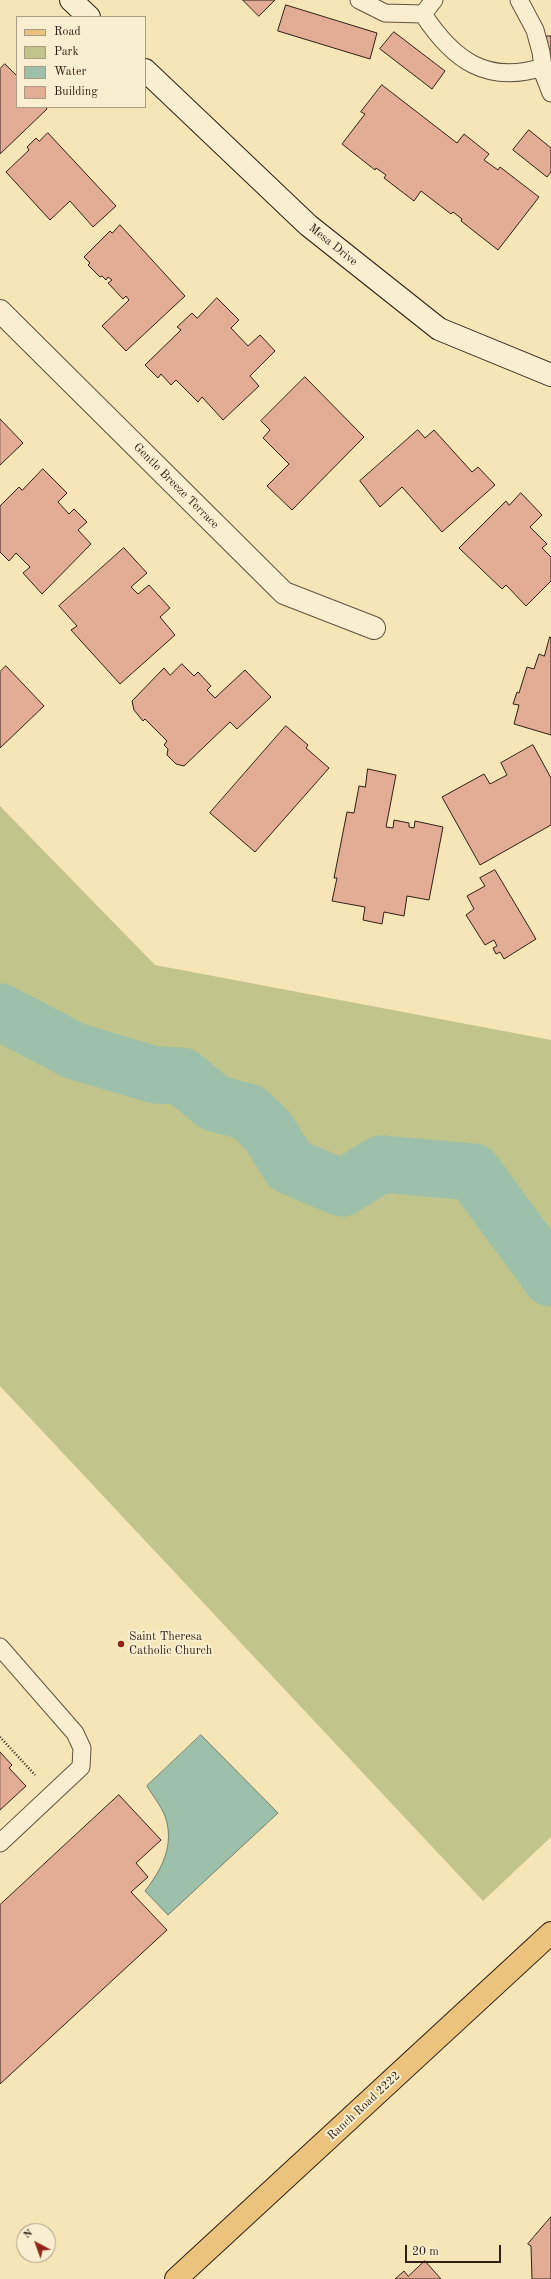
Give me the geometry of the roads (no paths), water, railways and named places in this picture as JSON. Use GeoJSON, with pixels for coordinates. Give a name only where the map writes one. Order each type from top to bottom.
{"type":"FeatureCollection","features":[{"type":"Feature","properties":{"kind":"main road","name":"Ranch Road 2222"},"geometry":{"type":"LineString","coordinates":[[176,2279],[551,1933]]}},
{"type":"Feature","properties":{"kind":"street"},"geometry":{"type":"LineString","coordinates":[[71,0],[88,16]]}},
{"type":"Feature","properties":{"kind":"street","name":"Mesa Drive"},"geometry":{"type":"LineString","coordinates":[[146,71],[308,226],[439,329],[551,375]]}},
{"type":"Feature","properties":{"kind":"street","name":"Gentle Breeze Terrace"},"geometry":{"type":"LineString","coordinates":[[0,310],[284,593],[374,628]]}},
{"type":"Feature","properties":{"kind":"lane"},"geometry":{"type":"LineString","coordinates":[[359,0],[384,13],[423,14]]}},
{"type":"Feature","properties":{"kind":"lane"},"geometry":{"type":"LineString","coordinates":[[423,14],[434,0]]}},
{"type":"Feature","properties":{"kind":"lane"},"geometry":{"type":"LineString","coordinates":[[519,0],[535,30],[544,75],[551,93]]}},
{"type":"Feature","properties":{"kind":"lane"},"geometry":{"type":"LineString","coordinates":[[423,14],[440,40],[451,50],[477,68],[511,74],[530,72],[543,68]]}},
{"type":"Feature","properties":{"kind":"lane"},"geometry":{"type":"LineString","coordinates":[[0,1648],[75,1733],[82,1748],[81,1767],[0,1843]]}},
{"type":"Feature","properties":{"kind":"water"},"geometry":{"type":"Polygon","coordinates":[[[201,1735],[278,1813],[168,1915],[145,1891],[157,1874],[168,1847],[168,1827],[165,1816],[147,1786],[201,1735]]]}},
{"type":"Feature","properties":{"kind":"waterway"},"geometry":{"type":"LineString","coordinates":[[0,1012],[75,1051],[155,1075],[182,1076],[214,1103],[248,1112],[267,1130],[290,1166],[342,1188],[381,1164],[473,1172],[551,1278]]}},
{"type":"Feature","properties":{"kind":"place","name":"Saint Theresa Catholic Church"},"geometry":{"type":"Point","coordinates":[121,1644]}}]}
